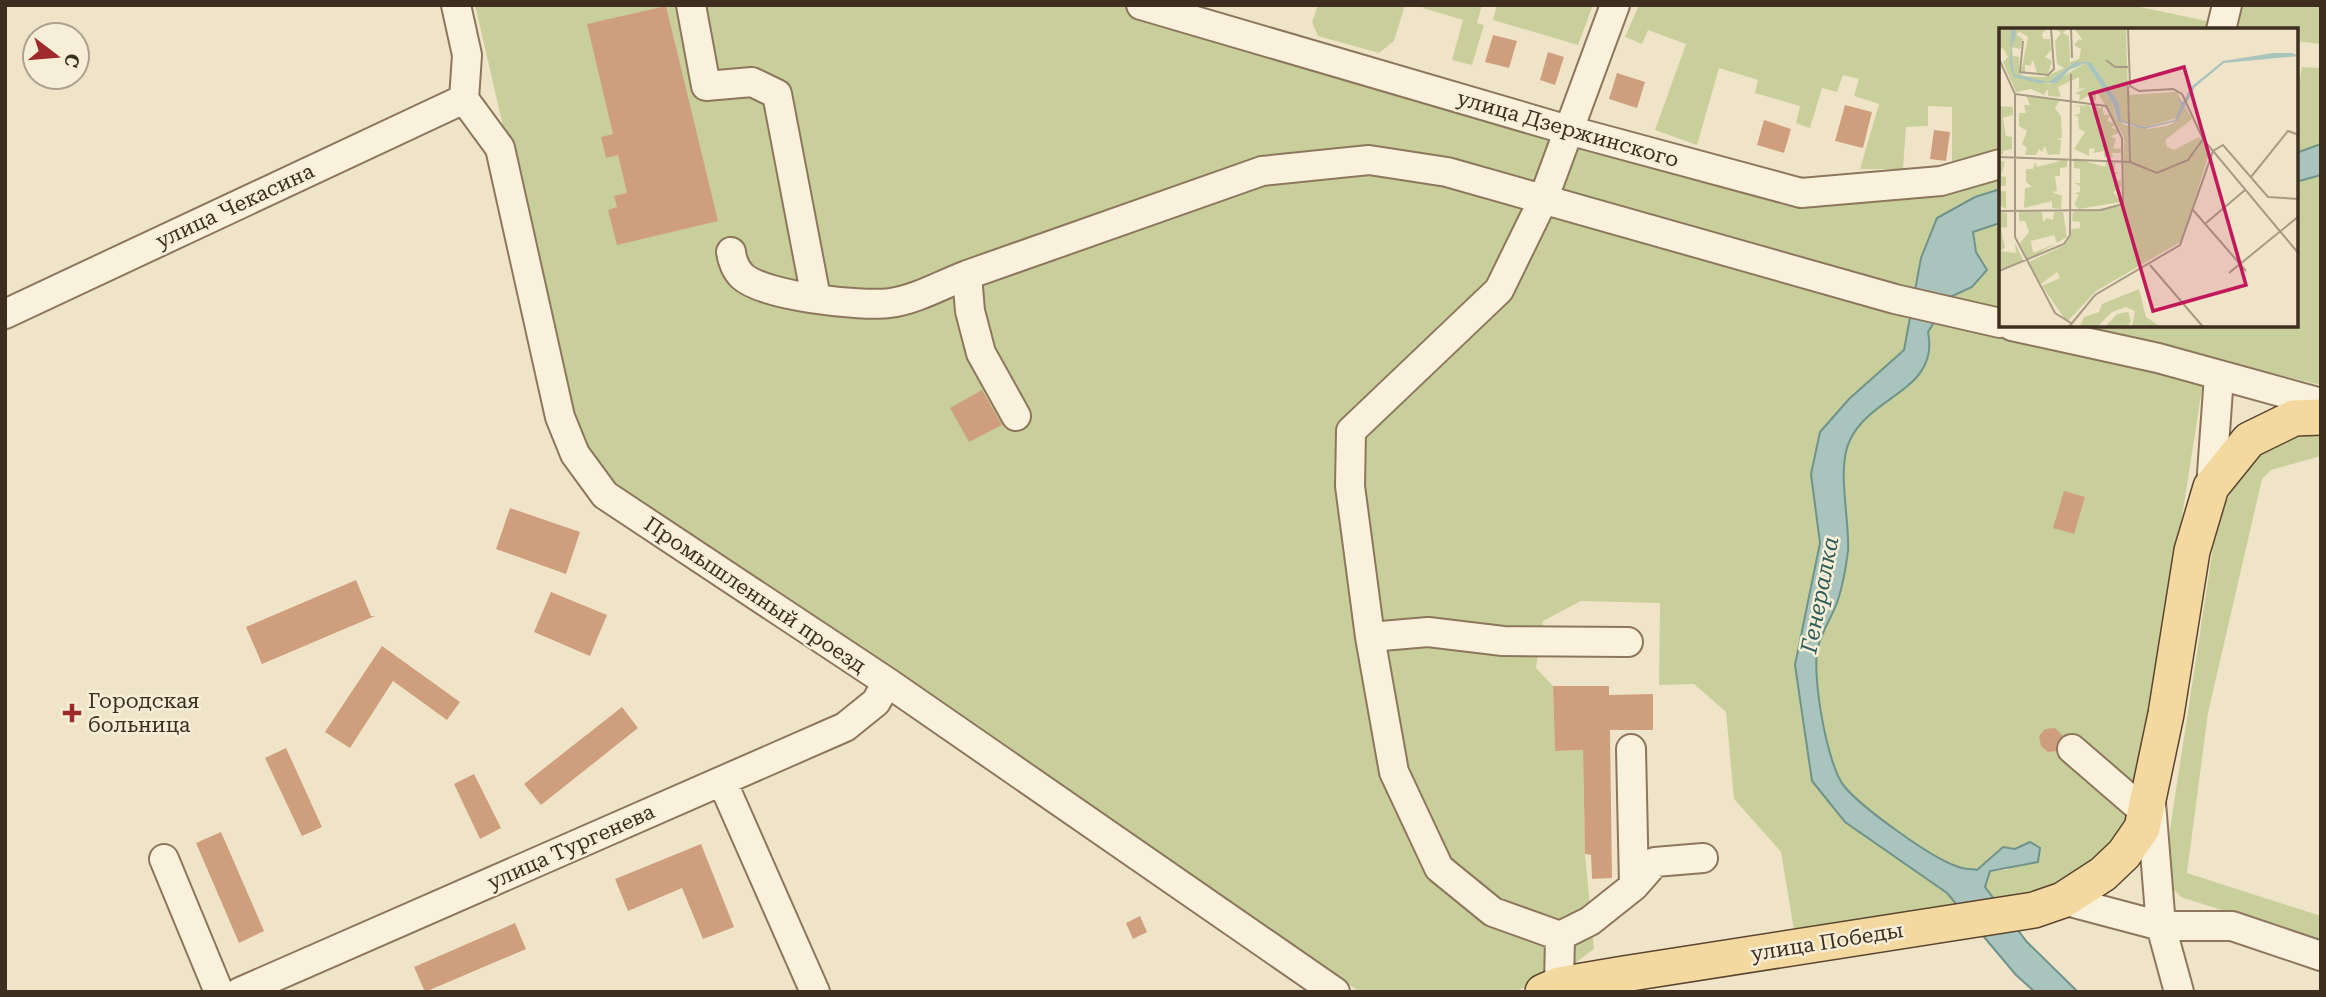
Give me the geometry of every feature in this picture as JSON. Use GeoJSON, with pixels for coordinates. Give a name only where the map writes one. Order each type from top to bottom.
{"type":"FeatureCollection","features":[{"type":"Feature","properties":{"kind":"main road"},"geometry":{"type":"LineString","coordinates":[[2210,487],[2249,440],[2294,418],[2321,417]]}},
{"type":"Feature","properties":{"kind":"main road","name":"улица Победы"},"geometry":{"type":"LineString","coordinates":[[1551,989],[2048,905],[2103,874],[2123,854],[2142,828],[2192,551],[2210,487]]}},
{"type":"Feature","properties":{"kind":"street"},"geometry":{"type":"LineString","coordinates":[[456,5],[467,55],[464,99]]}},
{"type":"Feature","properties":{"kind":"street"},"geometry":{"type":"LineString","coordinates":[[691,5],[706,86],[752,82],[777,94],[816,298]]}},
{"type":"Feature","properties":{"kind":"street","name":"улица Дзержинского"},"geometry":{"type":"LineString","coordinates":[[1141,5],[1568,130],[1801,193],[1941,181],[1999,164]]}},
{"type":"Feature","properties":{"kind":"street"},"geometry":{"type":"LineString","coordinates":[[1615,5],[1543,200],[1499,290],[1351,431],[1350,486],[1370,637],[1394,772],[1439,868],[1493,912],[1560,936],[1590,921],[1634,886],[1655,862],[1703,858]]}},
{"type":"Feature","properties":{"kind":"street"},"geometry":{"type":"LineString","coordinates":[[2221,28],[2227,5]]}},
{"type":"Feature","properties":{"kind":"street","name":"улица Чекасина"},"geometry":{"type":"LineString","coordinates":[[5,314],[464,99]]}},
{"type":"Feature","properties":{"kind":"street","name":"Промышленный проезд"},"geometry":{"type":"LineString","coordinates":[[464,99],[500,148],[560,417],[575,454],[606,495],[887,682],[1335,992]]}},
{"type":"Feature","properties":{"kind":"street"},"geometry":{"type":"LineString","coordinates":[[731,252],[741,276],[772,291],[816,298],[891,303],[1262,171],[1368,160],[1447,172],[1895,299],[1999,323]]}},
{"type":"Feature","properties":{"kind":"street"},"geometry":{"type":"LineString","coordinates":[[967,275],[970,311],[981,353],[1016,416]]}},
{"type":"Feature","properties":{"kind":"street"},"geometry":{"type":"LineString","coordinates":[[2017,327],[2158,358],[2321,403]]}},
{"type":"Feature","properties":{"kind":"street"},"geometry":{"type":"LineString","coordinates":[[2210,487],[2219,376]]}},
{"type":"Feature","properties":{"kind":"street"},"geometry":{"type":"LineString","coordinates":[[1370,637],[1428,632],[1503,642],[1628,642]]}},
{"type":"Feature","properties":{"kind":"street","name":"улица Тургенева"},"geometry":{"type":"LineString","coordinates":[[240,992],[845,726],[876,702],[887,682]]}},
{"type":"Feature","properties":{"kind":"street"},"geometry":{"type":"LineString","coordinates":[[1631,749],[1634,886]]}},
{"type":"Feature","properties":{"kind":"street"},"geometry":{"type":"LineString","coordinates":[[2072,749],[2148,805],[2161,926],[2179,992]]}},
{"type":"Feature","properties":{"kind":"street"},"geometry":{"type":"LineString","coordinates":[[722,781],[815,992]]}},
{"type":"Feature","properties":{"kind":"street"},"geometry":{"type":"LineString","coordinates":[[164,859],[219,992]]}},
{"type":"Feature","properties":{"kind":"street"},"geometry":{"type":"LineString","coordinates":[[2048,905],[2161,926],[2232,926],[2321,956]]}},
{"type":"Feature","properties":{"kind":"street"},"geometry":{"type":"LineString","coordinates":[[1551,989],[1560,936]]}},
{"type":"Feature","properties":{"kind":"green space"},"geometry":{"type":"Polygon","coordinates":[[[475,5],[1127,5],[1139,19],[1800,205],[1999,175],[1999,189],[1975,197],[1921,258],[1904,350],[1849,399],[1820,433],[1811,474],[1820,543],[1795,665],[1845,822],[1947,893],[1959,907],[1794,930],[1781,852],[1734,799],[1726,712],[1694,684],[1659,685],[1660,603],[1581,601],[1543,621],[1536,668],[1553,686],[1555,751],[1583,750],[1585,854],[1594,949],[1562,973],[1513,992],[1360,992],[609,487],[571,420],[475,5]]]}},
{"type":"Feature","properties":{"kind":"green space"},"geometry":{"type":"Polygon","coordinates":[[[1318,5],[1405,5],[1394,41],[1379,53],[1318,36],[1312,22],[1318,5]]]}},
{"type":"Feature","properties":{"kind":"green space"},"geometry":{"type":"Polygon","coordinates":[[[1424,5],[1482,5],[1477,23],[1484,25],[1472,65],[1452,60],[1463,20],[1423,8],[1424,5]]]}},
{"type":"Feature","properties":{"kind":"green space"},"geometry":{"type":"Polygon","coordinates":[[[1497,5],[1593,5],[1578,45],[1493,20],[1497,5]]]}},
{"type":"Feature","properties":{"kind":"green space"},"geometry":{"type":"Polygon","coordinates":[[[1639,5],[2131,5],[2211,22],[2210,28],[1999,28],[1999,148],[1952,166],[1952,107],[1928,106],[1928,126],[1906,127],[1903,169],[1860,169],[1879,104],[1854,96],[1859,79],[1843,75],[1837,92],[1822,88],[1810,128],[1796,123],[1800,106],[1755,93],[1758,80],[1719,68],[1697,145],[1655,130],[1686,44],[1648,30],[1642,44],[1625,37],[1639,5]]]}},
{"type":"Feature","properties":{"kind":"green space"},"geometry":{"type":"Polygon","coordinates":[[[2243,5],[2321,5],[2321,44],[2298,41],[2298,28],[2237,28],[2243,5]]]}},
{"type":"Feature","properties":{"kind":"green space"},"geometry":{"type":"Polygon","coordinates":[[[2302,67],[2321,68],[2321,144],[2298,152],[2298,89],[2302,67]]]}},
{"type":"Feature","properties":{"kind":"green space"},"geometry":{"type":"Polygon","coordinates":[[[2321,175],[2321,385],[2207,357],[2143,766],[2127,824],[2116,841],[2088,868],[2035,893],[1996,902],[1985,887],[1990,871],[2007,870],[2030,842],[2015,849],[2003,847],[1977,870],[1956,867],[1914,843],[1853,795],[1844,786],[1832,759],[1822,718],[1816,660],[1820,641],[1839,597],[1848,551],[1844,465],[1849,440],[1872,412],[1914,380],[1924,367],[1929,351],[1928,332],[1950,297],[1972,287],[1976,252],[1973,232],[1999,223],[1999,327],[2298,327],[2298,181],[2321,175]]]}},
{"type":"Feature","properties":{"kind":"green space"},"geometry":{"type":"Polygon","coordinates":[[[2321,428],[2321,456],[2271,470],[2262,479],[2208,713],[2187,873],[2321,916],[2321,942],[2181,897],[2171,887],[2165,862],[2217,521],[2244,472],[2269,447],[2302,431],[2321,428]]]}},
{"type":"Feature","properties":{"kind":"water"},"geometry":{"type":"Polygon","coordinates":[[[2321,144],[2321,175],[2298,181],[2298,152],[2321,144]]]}},
{"type":"Feature","properties":{"kind":"water","name":"Генералка"},"geometry":{"type":"Polygon","coordinates":[[[1999,189],[1999,223],[1973,232],[1976,252],[1987,270],[1972,287],[1950,297],[1928,332],[1929,351],[1924,367],[1914,380],[1860,425],[1846,452],[1844,479],[1848,551],[1837,603],[1818,647],[1816,660],[1819,697],[1826,740],[1844,786],[1880,818],[1914,842],[1944,861],[1977,870],[2003,847],[2015,849],[2030,842],[2040,848],[2038,862],[1990,871],[1985,887],[2027,942],[2078,992],[2035,992],[2016,975],[1947,893],[1845,822],[1812,781],[1795,665],[1820,543],[1811,474],[1820,432],[1849,399],[1904,350],[1921,258],[1937,218],[1975,197],[1999,189]]]}},
{"type":"Feature","properties":{"kind":"building"},"geometry":{"type":"Polygon","coordinates":[[[666,6],[718,221],[617,245],[608,210],[617,207],[614,196],[627,193],[618,155],[606,158],[601,137],[613,134],[587,24],[666,6]]]}},
{"type":"Feature","properties":{"kind":"building"},"geometry":{"type":"Polygon","coordinates":[[[1493,35],[1517,41],[1509,68],[1485,62],[1493,35]]]}},
{"type":"Feature","properties":{"kind":"building"},"geometry":{"type":"Polygon","coordinates":[[[1548,52],[1564,57],[1555,85],[1540,80],[1548,52]]]}},
{"type":"Feature","properties":{"kind":"building"},"geometry":{"type":"Polygon","coordinates":[[[1617,73],[1645,82],[1637,108],[1609,99],[1617,73]]]}},
{"type":"Feature","properties":{"kind":"building"},"geometry":{"type":"Polygon","coordinates":[[[1845,105],[1872,112],[1863,148],[1835,141],[1845,105]]]}},
{"type":"Feature","properties":{"kind":"building"},"geometry":{"type":"Polygon","coordinates":[[[1764,120],[1791,129],[1784,153],[1757,145],[1764,120]]]}},
{"type":"Feature","properties":{"kind":"building"},"geometry":{"type":"Polygon","coordinates":[[[1934,130],[1950,132],[1946,161],[1930,159],[1934,130]]]}},
{"type":"Feature","properties":{"kind":"building"},"geometry":{"type":"Polygon","coordinates":[[[982,390],[1002,425],[969,442],[950,408],[982,390]]]}},
{"type":"Feature","properties":{"kind":"building"},"geometry":{"type":"Polygon","coordinates":[[[2064,491],[2085,497],[2074,534],[2053,528],[2064,491]]]}},
{"type":"Feature","properties":{"kind":"building"},"geometry":{"type":"Polygon","coordinates":[[[510,508],[580,532],[566,574],[496,549],[510,508]]]}},
{"type":"Feature","properties":{"kind":"building"},"geometry":{"type":"Polygon","coordinates":[[[356,580],[371,616],[375,616],[262,664],[246,627],[356,580]]]}},
{"type":"Feature","properties":{"kind":"building"},"geometry":{"type":"Polygon","coordinates":[[[551,592],[607,615],[590,656],[534,632],[551,592]]]}},
{"type":"Feature","properties":{"kind":"building"},"geometry":{"type":"Polygon","coordinates":[[[382,646],[460,702],[447,720],[393,681],[350,748],[325,732],[382,646]]]}},
{"type":"Feature","properties":{"kind":"building"},"geometry":{"type":"Polygon","coordinates":[[[1553,686],[1609,686],[1609,695],[1653,694],[1653,730],[1610,730],[1612,878],[1592,879],[1591,855],[1585,854],[1583,750],[1555,751],[1553,686]]]}},
{"type":"Feature","properties":{"kind":"building"},"geometry":{"type":"Polygon","coordinates":[[[622,707],[638,728],[541,805],[524,784],[622,707]]]}},
{"type":"Feature","properties":{"kind":"building"},"geometry":{"type":"Polygon","coordinates":[[[2055,728],[2063,736],[2056,745],[2056,751],[2048,752],[2041,746],[2039,736],[2045,729],[2055,728]]]}},
{"type":"Feature","properties":{"kind":"building"},"geometry":{"type":"Polygon","coordinates":[[[286,748],[322,827],[302,836],[265,758],[286,748]]]}},
{"type":"Feature","properties":{"kind":"building"},"geometry":{"type":"Polygon","coordinates":[[[474,774],[501,828],[480,839],[454,784],[474,774]]]}},
{"type":"Feature","properties":{"kind":"building"},"geometry":{"type":"Polygon","coordinates":[[[221,832],[264,931],[239,943],[196,843],[221,832]]]}},
{"type":"Feature","properties":{"kind":"building"},"geometry":{"type":"Polygon","coordinates":[[[701,844],[734,927],[703,939],[682,888],[628,911],[615,879],[701,844]]]}},
{"type":"Feature","properties":{"kind":"building"},"geometry":{"type":"Polygon","coordinates":[[[1140,916],[1147,932],[1133,939],[1126,923],[1140,916]]]}},
{"type":"Feature","properties":{"kind":"building"},"geometry":{"type":"Polygon","coordinates":[[[515,923],[526,949],[425,992],[414,967],[515,923]]]}},
{"type":"Feature","properties":{"kind":"place","name":"Городская больница"},"geometry":{"type":"Point","coordinates":[72,713]}}]}
